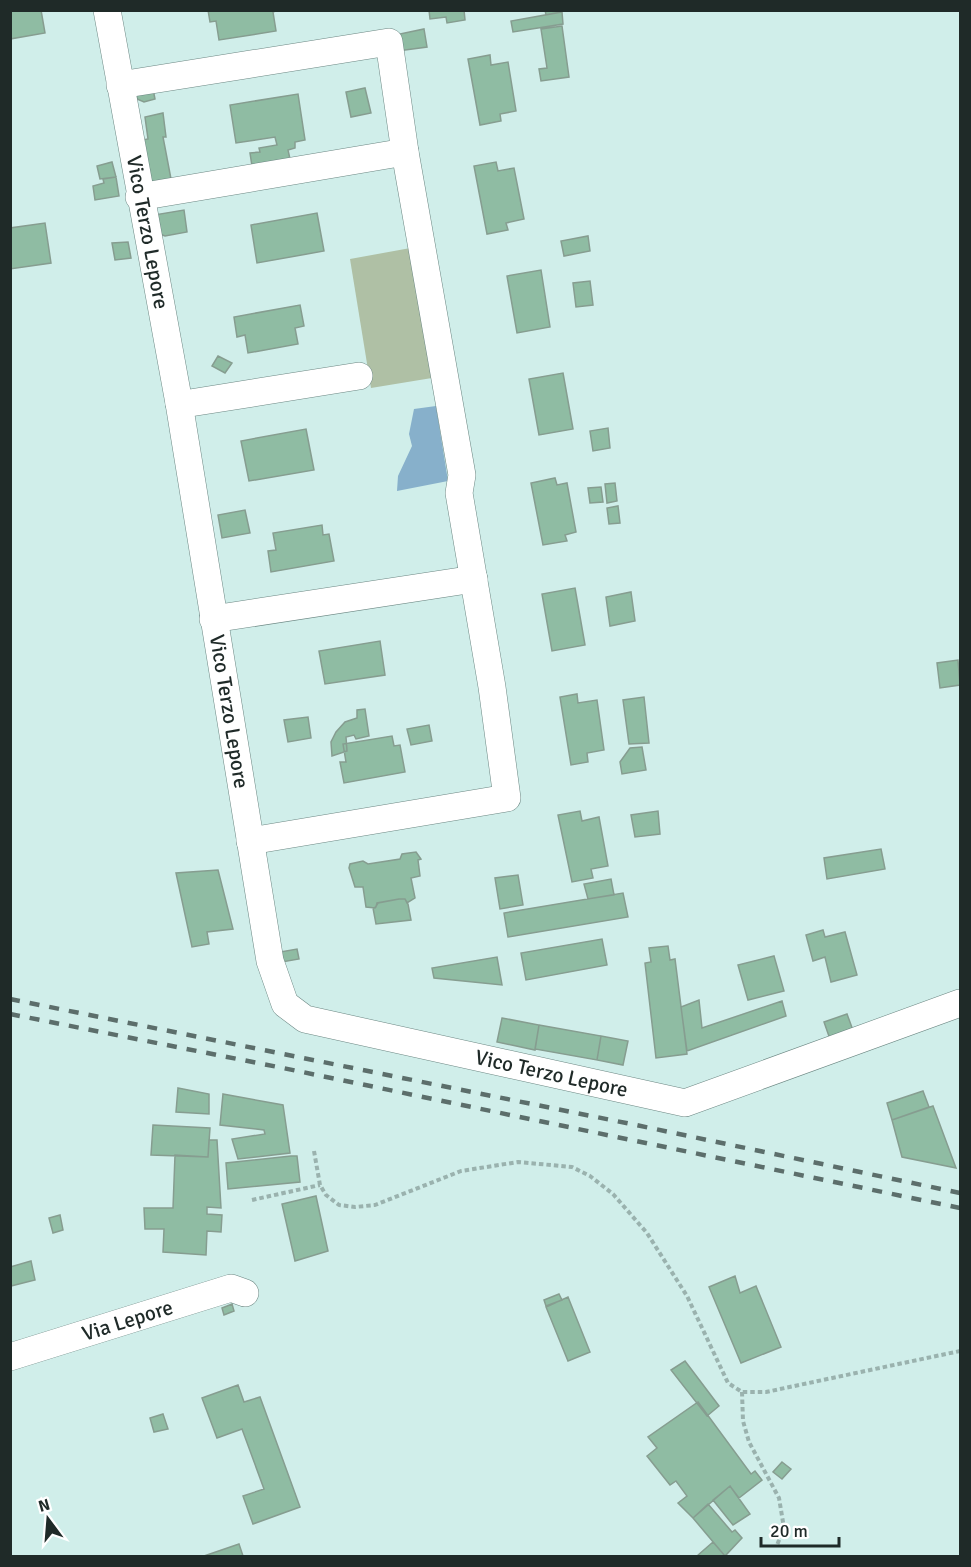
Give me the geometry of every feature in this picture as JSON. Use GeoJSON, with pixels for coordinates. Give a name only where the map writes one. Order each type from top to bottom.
{"type":"FeatureCollection","features":[{"type":"Feature","properties":{"kind":"street","name":"Vico Terzo Lepore"},"geometry":{"type":"LineString","coordinates":[[107,10],[179,403],[270,961],[285,1004],[305,1019],[685,1103],[960,1003]]}},
{"type":"Feature","properties":{"kind":"street"},"geometry":{"type":"LineString","coordinates":[[120,85],[389,42],[405,152],[462,475],[459,493],[492,687],[507,798],[250,842]]}},
{"type":"Feature","properties":{"kind":"street"},"geometry":{"type":"LineString","coordinates":[[140,197],[405,152]]}},
{"type":"Feature","properties":{"kind":"street"},"geometry":{"type":"LineString","coordinates":[[179,403],[359,376]]}},
{"type":"Feature","properties":{"kind":"street"},"geometry":{"type":"LineString","coordinates":[[213,619],[474,579]]}},
{"type":"Feature","properties":{"kind":"street","name":"Via Lepore"},"geometry":{"type":"LineString","coordinates":[[10,1357],[231,1288],[245,1293]]}},
{"type":"Feature","properties":{"kind":"path"},"geometry":{"type":"LineString","coordinates":[[314,1150],[320,1185],[326,1195],[339,1205],[366,1207],[461,1172],[518,1162],[572,1167],[602,1183],[647,1233],[698,1316],[728,1383],[742,1392],[766,1392],[960,1351]]}},
{"type":"Feature","properties":{"kind":"path"},"geometry":{"type":"LineString","coordinates":[[252,1200],[320,1185]]}},
{"type":"Feature","properties":{"kind":"path"},"geometry":{"type":"LineString","coordinates":[[742,1392],[743,1421],[749,1442],[779,1498],[783,1528],[777,1545]]}},
{"type":"Feature","properties":{"kind":"green space"},"geometry":{"type":"Polygon","coordinates":[[[416,247],[438,377],[371,388],[350,259],[416,247]]]}},
{"type":"Feature","properties":{"kind":"water"},"geometry":{"type":"Polygon","coordinates":[[[436,406],[448,481],[397,491],[398,476],[412,446],[409,434],[414,409],[436,406]]]}},
{"type":"Feature","properties":{"kind":"building"},"geometry":{"type":"Polygon","coordinates":[[[10,10],[41,10],[45,33],[10,39],[10,10]]]}},
{"type":"Feature","properties":{"kind":"building"},"geometry":{"type":"Polygon","coordinates":[[[208,10],[278,10],[273,12],[276,31],[219,40],[216,21],[210,22],[208,10]]]}},
{"type":"Feature","properties":{"kind":"building"},"geometry":{"type":"Polygon","coordinates":[[[429,10],[464,10],[465,20],[447,23],[446,17],[430,19],[429,10]]]}},
{"type":"Feature","properties":{"kind":"building"},"geometry":{"type":"Polygon","coordinates":[[[545,10],[561,10],[562,12],[546,15],[545,10]]]}},
{"type":"Feature","properties":{"kind":"building"},"geometry":{"type":"Polygon","coordinates":[[[562,12],[563,24],[513,32],[511,21],[562,12]]]}},
{"type":"Feature","properties":{"kind":"building"},"geometry":{"type":"Polygon","coordinates":[[[562,26],[569,77],[541,81],[539,69],[547,68],[541,29],[562,26]]]}},
{"type":"Feature","properties":{"kind":"building"},"geometry":{"type":"Polygon","coordinates":[[[424,29],[427,47],[398,51],[395,35],[424,29]]]}},
{"type":"Feature","properties":{"kind":"building"},"geometry":{"type":"Polygon","coordinates":[[[490,55],[491,65],[508,62],[516,111],[500,114],[501,121],[480,125],[468,59],[490,55]]]}},
{"type":"Feature","properties":{"kind":"building"},"geometry":{"type":"Polygon","coordinates":[[[365,88],[371,113],[351,117],[346,92],[365,88]]]}},
{"type":"Feature","properties":{"kind":"building"},"geometry":{"type":"Polygon","coordinates":[[[153,89],[155,99],[144,102],[137,99],[136,95],[153,89]]]}},
{"type":"Feature","properties":{"kind":"building"},"geometry":{"type":"Polygon","coordinates":[[[298,94],[305,140],[295,142],[295,148],[288,150],[290,159],[252,166],[250,153],[260,152],[259,148],[277,145],[275,137],[236,143],[230,105],[298,94]]]}},
{"type":"Feature","properties":{"kind":"building"},"geometry":{"type":"Polygon","coordinates":[[[163,113],[166,137],[163,137],[171,179],[150,183],[142,140],[148,139],[145,117],[163,113]]]}},
{"type":"Feature","properties":{"kind":"building"},"geometry":{"type":"Polygon","coordinates":[[[112,162],[116,177],[100,179],[97,166],[112,162]]]}},
{"type":"Feature","properties":{"kind":"building"},"geometry":{"type":"Polygon","coordinates":[[[496,162],[498,171],[514,168],[524,219],[506,223],[508,230],[487,234],[474,166],[496,162]]]}},
{"type":"Feature","properties":{"kind":"building"},"geometry":{"type":"Polygon","coordinates":[[[116,177],[119,196],[95,200],[93,186],[104,183],[103,179],[116,177]]]}},
{"type":"Feature","properties":{"kind":"building"},"geometry":{"type":"Polygon","coordinates":[[[184,210],[187,232],[165,236],[157,233],[154,215],[184,210]]]}},
{"type":"Feature","properties":{"kind":"building"},"geometry":{"type":"Polygon","coordinates":[[[317,213],[324,251],[257,263],[251,225],[317,213]]]}},
{"type":"Feature","properties":{"kind":"building"},"geometry":{"type":"Polygon","coordinates":[[[45,223],[51,263],[10,269],[10,228],[45,223]]]}},
{"type":"Feature","properties":{"kind":"building"},"geometry":{"type":"Polygon","coordinates":[[[588,236],[590,251],[564,256],[561,241],[588,236]]]}},
{"type":"Feature","properties":{"kind":"building"},"geometry":{"type":"Polygon","coordinates":[[[128,242],[131,258],[115,260],[112,243],[128,242]]]}},
{"type":"Feature","properties":{"kind":"building"},"geometry":{"type":"Polygon","coordinates":[[[541,270],[550,327],[517,333],[507,276],[541,270]]]}},
{"type":"Feature","properties":{"kind":"building"},"geometry":{"type":"Polygon","coordinates":[[[590,281],[593,305],[576,307],[573,283],[590,281]]]}},
{"type":"Feature","properties":{"kind":"building"},"geometry":{"type":"Polygon","coordinates":[[[300,305],[304,326],[295,328],[298,344],[248,353],[245,335],[237,337],[234,317],[300,305]]]}},
{"type":"Feature","properties":{"kind":"building"},"geometry":{"type":"Polygon","coordinates":[[[218,356],[232,363],[225,373],[212,366],[218,356]]]}},
{"type":"Feature","properties":{"kind":"building"},"geometry":{"type":"Polygon","coordinates":[[[563,373],[573,429],[539,435],[529,379],[563,373]]]}},
{"type":"Feature","properties":{"kind":"building"},"geometry":{"type":"Polygon","coordinates":[[[608,428],[610,448],[593,451],[590,431],[608,428]]]}},
{"type":"Feature","properties":{"kind":"building"},"geometry":{"type":"Polygon","coordinates":[[[306,429],[314,470],[249,481],[241,441],[306,429]]]}},
{"type":"Feature","properties":{"kind":"building"},"geometry":{"type":"Polygon","coordinates":[[[555,478],[557,485],[567,483],[576,532],[565,535],[567,541],[543,545],[531,483],[555,478]]]}},
{"type":"Feature","properties":{"kind":"building"},"geometry":{"type":"Polygon","coordinates":[[[615,483],[617,501],[607,503],[605,484],[615,483]]]}},
{"type":"Feature","properties":{"kind":"building"},"geometry":{"type":"Polygon","coordinates":[[[601,487],[603,502],[590,503],[588,488],[601,487]]]}},
{"type":"Feature","properties":{"kind":"building"},"geometry":{"type":"Polygon","coordinates":[[[618,506],[620,523],[609,524],[607,508],[618,506]]]}},
{"type":"Feature","properties":{"kind":"building"},"geometry":{"type":"Polygon","coordinates":[[[245,510],[250,533],[222,538],[218,515],[245,510]]]}},
{"type":"Feature","properties":{"kind":"building"},"geometry":{"type":"Polygon","coordinates":[[[322,525],[323,535],[329,534],[334,561],[271,572],[268,551],[276,550],[273,533],[322,525]]]}},
{"type":"Feature","properties":{"kind":"building"},"geometry":{"type":"Polygon","coordinates":[[[575,588],[585,645],[552,651],[542,594],[575,588]]]}},
{"type":"Feature","properties":{"kind":"building"},"geometry":{"type":"Polygon","coordinates":[[[631,592],[635,621],[610,626],[606,597],[631,592]]]}},
{"type":"Feature","properties":{"kind":"building"},"geometry":{"type":"Polygon","coordinates":[[[380,641],[385,675],[325,684],[319,651],[380,641]]]}},
{"type":"Feature","properties":{"kind":"building"},"geometry":{"type":"Polygon","coordinates":[[[958,660],[960,685],[940,688],[937,663],[958,660]]]}},
{"type":"Feature","properties":{"kind":"building"},"geometry":{"type":"Polygon","coordinates":[[[577,694],[578,703],[597,700],[604,750],[587,753],[588,762],[571,765],[560,697],[577,694]]]}},
{"type":"Feature","properties":{"kind":"building"},"geometry":{"type":"Polygon","coordinates":[[[644,697],[649,743],[629,744],[623,700],[644,697]]]}},
{"type":"Feature","properties":{"kind":"building"},"geometry":{"type":"Polygon","coordinates":[[[365,709],[369,736],[356,739],[354,735],[346,737],[347,751],[332,756],[331,742],[336,732],[345,722],[357,718],[357,710],[365,709]]]}},
{"type":"Feature","properties":{"kind":"building"},"geometry":{"type":"Polygon","coordinates":[[[308,717],[311,738],[288,742],[284,720],[308,717]]]}},
{"type":"Feature","properties":{"kind":"building"},"geometry":{"type":"Polygon","coordinates":[[[429,725],[432,741],[411,745],[407,729],[429,725]]]}},
{"type":"Feature","properties":{"kind":"building"},"geometry":{"type":"Polygon","coordinates":[[[392,736],[394,746],[400,745],[405,772],[344,783],[340,762],[346,762],[343,744],[392,736]]]}},
{"type":"Feature","properties":{"kind":"building"},"geometry":{"type":"Polygon","coordinates":[[[642,747],[646,770],[622,774],[620,762],[630,748],[642,747]]]}},
{"type":"Feature","properties":{"kind":"building"},"geometry":{"type":"Polygon","coordinates":[[[580,811],[582,821],[599,817],[608,866],[591,869],[593,878],[572,882],[558,815],[580,811]]]}},
{"type":"Feature","properties":{"kind":"building"},"geometry":{"type":"Polygon","coordinates":[[[658,811],[660,834],[635,837],[631,815],[658,811]]]}},
{"type":"Feature","properties":{"kind":"building"},"geometry":{"type":"Polygon","coordinates":[[[881,849],[885,869],[827,879],[824,858],[881,849]]]}},
{"type":"Feature","properties":{"kind":"building"},"geometry":{"type":"Polygon","coordinates":[[[416,852],[421,859],[418,860],[420,876],[411,878],[415,898],[407,903],[405,899],[399,899],[378,903],[375,908],[366,907],[363,887],[355,887],[349,868],[350,864],[400,859],[402,854],[416,852]]]}},
{"type":"Feature","properties":{"kind":"building"},"geometry":{"type":"Polygon","coordinates":[[[218,870],[233,929],[207,932],[209,944],[192,947],[176,873],[218,870]]]}},
{"type":"Feature","properties":{"kind":"building"},"geometry":{"type":"Polygon","coordinates":[[[518,875],[523,905],[500,909],[495,878],[518,875]]]}},
{"type":"Feature","properties":{"kind":"building"},"geometry":{"type":"Polygon","coordinates":[[[611,879],[614,895],[588,899],[584,884],[611,879]]]}},
{"type":"Feature","properties":{"kind":"building"},"geometry":{"type":"Polygon","coordinates":[[[623,893],[628,917],[508,937],[504,913],[623,893]]]}},
{"type":"Feature","properties":{"kind":"building"},"geometry":{"type":"Polygon","coordinates":[[[405,899],[408,904],[411,920],[376,924],[373,908],[377,903],[405,899]]]}},
{"type":"Feature","properties":{"kind":"building"},"geometry":{"type":"Polygon","coordinates":[[[823,930],[825,937],[845,932],[857,975],[831,982],[825,957],[813,961],[806,935],[823,930]]]}},
{"type":"Feature","properties":{"kind":"building"},"geometry":{"type":"Polygon","coordinates":[[[602,939],[607,965],[526,980],[521,953],[602,939]]]}},
{"type":"Feature","properties":{"kind":"building"},"geometry":{"type":"Polygon","coordinates":[[[668,946],[670,960],[675,959],[687,1054],[656,1058],[645,963],[651,962],[649,948],[668,946]]]}},
{"type":"Feature","properties":{"kind":"building"},"geometry":{"type":"Polygon","coordinates":[[[297,949],[299,959],[282,962],[280,952],[297,949]]]}},
{"type":"Feature","properties":{"kind":"building"},"geometry":{"type":"Polygon","coordinates":[[[774,956],[784,991],[748,1000],[738,965],[774,956]]]}},
{"type":"Feature","properties":{"kind":"building"},"geometry":{"type":"Polygon","coordinates":[[[497,957],[502,985],[434,978],[432,968],[497,957]]]}},
{"type":"Feature","properties":{"kind":"building"},"geometry":{"type":"Polygon","coordinates":[[[699,1000],[702,1028],[782,1001],[786,1016],[687,1051],[681,1007],[699,1000]]]}},
{"type":"Feature","properties":{"kind":"building"},"geometry":{"type":"Polygon","coordinates":[[[847,1014],[854,1033],[831,1042],[824,1022],[847,1014]]]}},
{"type":"Feature","properties":{"kind":"building"},"geometry":{"type":"Polygon","coordinates":[[[502,1018],[539,1025],[535,1050],[497,1042],[502,1018]]]}},
{"type":"Feature","properties":{"kind":"building"},"geometry":{"type":"Polygon","coordinates":[[[539,1025],[601,1036],[597,1060],[535,1049],[539,1025]]]}},
{"type":"Feature","properties":{"kind":"building"},"geometry":{"type":"Polygon","coordinates":[[[601,1036],[628,1041],[623,1065],[597,1060],[601,1036]]]}},
{"type":"Feature","properties":{"kind":"building"},"geometry":{"type":"Polygon","coordinates":[[[178,1088],[209,1094],[209,1114],[176,1112],[178,1088]]]}},
{"type":"Feature","properties":{"kind":"building"},"geometry":{"type":"Polygon","coordinates":[[[923,1091],[929,1107],[892,1120],[887,1103],[923,1091]]]}},
{"type":"Feature","properties":{"kind":"building"},"geometry":{"type":"Polygon","coordinates":[[[223,1094],[283,1105],[290,1153],[238,1159],[232,1139],[265,1134],[264,1130],[220,1125],[223,1094]]]}},
{"type":"Feature","properties":{"kind":"building"},"geometry":{"type":"Polygon","coordinates":[[[933,1106],[956,1168],[902,1157],[892,1120],[933,1106]]]}},
{"type":"Feature","properties":{"kind":"building"},"geometry":{"type":"Polygon","coordinates":[[[153,1125],[210,1128],[208,1157],[151,1155],[153,1125]]]}},
{"type":"Feature","properties":{"kind":"building"},"geometry":{"type":"Polygon","coordinates":[[[209,1140],[217,1140],[221,1208],[207,1207],[207,1214],[222,1215],[221,1232],[207,1231],[206,1255],[163,1252],[164,1229],[145,1229],[144,1208],[173,1208],[175,1155],[208,1157],[209,1140]]]}},
{"type":"Feature","properties":{"kind":"building"},"geometry":{"type":"Polygon","coordinates":[[[297,1156],[300,1182],[228,1189],[226,1163],[297,1156]]]}},
{"type":"Feature","properties":{"kind":"building"},"geometry":{"type":"Polygon","coordinates":[[[316,1196],[328,1251],[295,1261],[282,1204],[316,1196]]]}},
{"type":"Feature","properties":{"kind":"building"},"geometry":{"type":"Polygon","coordinates":[[[60,1215],[63,1230],[53,1233],[49,1218],[60,1215]]]}},
{"type":"Feature","properties":{"kind":"building"},"geometry":{"type":"Polygon","coordinates":[[[31,1261],[35,1280],[11,1286],[10,1267],[31,1261]]]}},
{"type":"Feature","properties":{"kind":"building"},"geometry":{"type":"Polygon","coordinates":[[[735,1276],[740,1293],[756,1286],[781,1347],[741,1363],[709,1287],[735,1276]]]}},
{"type":"Feature","properties":{"kind":"building"},"geometry":{"type":"Polygon","coordinates":[[[559,1294],[562,1300],[546,1306],[544,1300],[559,1294]]]}},
{"type":"Feature","properties":{"kind":"building"},"geometry":{"type":"Polygon","coordinates":[[[568,1297],[590,1352],[568,1361],[546,1307],[568,1297]]]}},
{"type":"Feature","properties":{"kind":"building"},"geometry":{"type":"Polygon","coordinates":[[[232,1304],[234,1311],[224,1315],[222,1308],[232,1304]]]}},
{"type":"Feature","properties":{"kind":"building"},"geometry":{"type":"Polygon","coordinates":[[[685,1361],[719,1406],[707,1416],[671,1370],[685,1361]]]}},
{"type":"Feature","properties":{"kind":"building"},"geometry":{"type":"Polygon","coordinates":[[[238,1385],[244,1402],[260,1397],[300,1507],[253,1524],[243,1496],[264,1489],[242,1429],[217,1438],[202,1398],[238,1385]]]}},
{"type":"Feature","properties":{"kind":"building"},"geometry":{"type":"Polygon","coordinates":[[[698,1402],[751,1474],[755,1471],[762,1480],[739,1498],[730,1486],[693,1518],[678,1503],[687,1496],[676,1481],[670,1485],[647,1456],[657,1448],[648,1437],[698,1402]]]}},
{"type":"Feature","properties":{"kind":"building"},"geometry":{"type":"Polygon","coordinates":[[[163,1414],[168,1429],[154,1432],[150,1418],[163,1414]]]}},
{"type":"Feature","properties":{"kind":"building"},"geometry":{"type":"Polygon","coordinates":[[[782,1462],[791,1469],[782,1479],[773,1472],[782,1462]]]}},
{"type":"Feature","properties":{"kind":"building"},"geometry":{"type":"Polygon","coordinates":[[[730,1486],[750,1514],[733,1525],[713,1500],[730,1486]]]}},
{"type":"Feature","properties":{"kind":"building"},"geometry":{"type":"Polygon","coordinates":[[[708,1504],[732,1532],[735,1530],[742,1538],[725,1556],[693,1518],[708,1504]]]}},
{"type":"Feature","properties":{"kind":"building"},"geometry":{"type":"Polygon","coordinates":[[[713,1542],[725,1556],[697,1556],[713,1542]]]}},
{"type":"Feature","properties":{"kind":"building"},"geometry":{"type":"Polygon","coordinates":[[[239,1544],[243,1556],[204,1556],[239,1544]]]}},
{"type":"Feature","properties":{"kind":"railway"},"geometry":{"type":"LineString","coordinates":[[10,999],[960,1193]]}},
{"type":"Feature","properties":{"kind":"railway"},"geometry":{"type":"LineString","coordinates":[[10,1014],[960,1208]]}}]}
